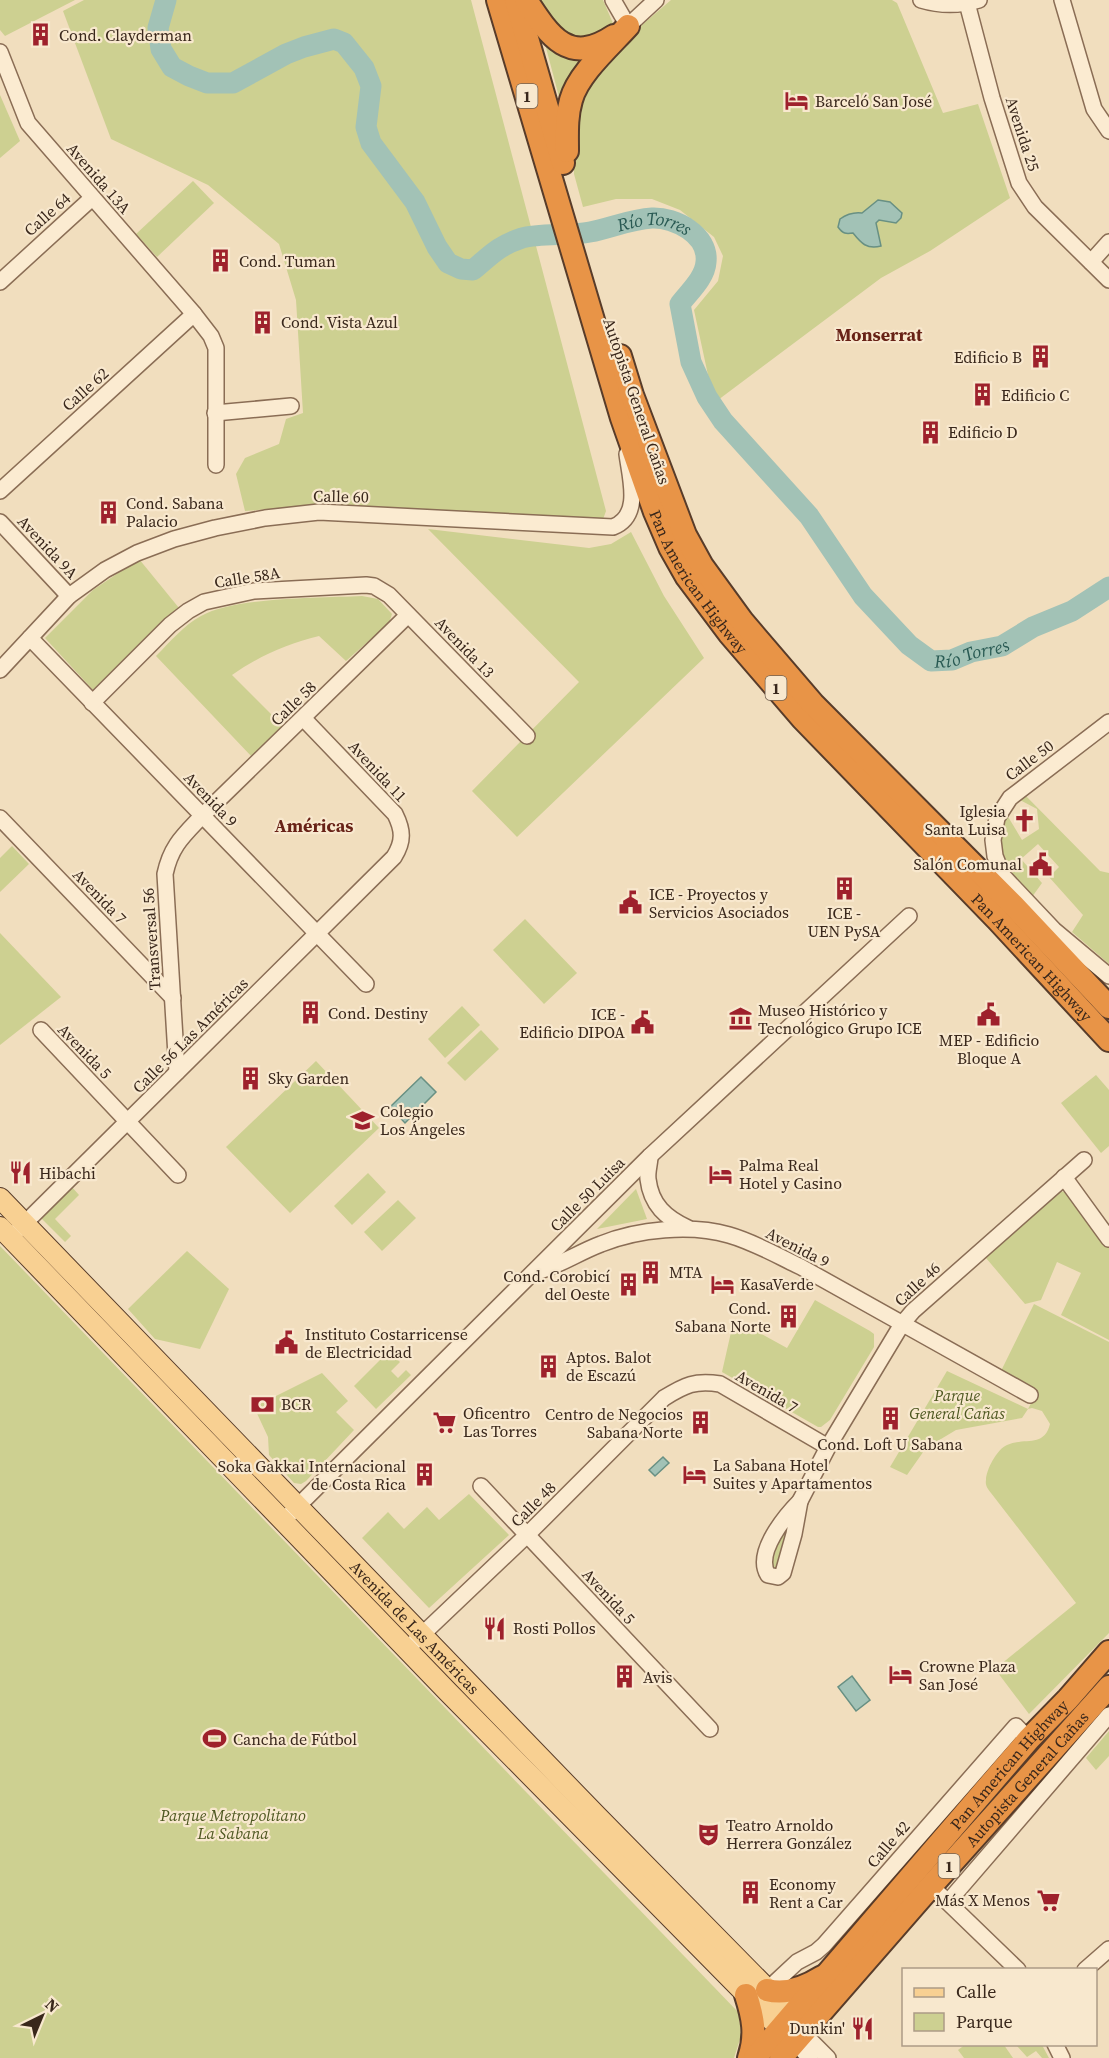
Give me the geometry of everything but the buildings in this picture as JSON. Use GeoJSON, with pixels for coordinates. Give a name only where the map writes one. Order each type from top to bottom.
{"type":"FeatureCollection","features":[{"type":"Feature","properties":{"kind":"highway","name":"1"},"geometry":{"type":"LineString","coordinates":[[498,0],[565,188]]}},
{"type":"Feature","properties":{"kind":"highway","name":"Autopista General Cañas"},"geometry":{"type":"LineString","coordinates":[[516,0],[580,254],[684,535],[702,566],[742,621],[813,704],[1109,1007]]}},
{"type":"Feature","properties":{"kind":"highway"},"geometry":{"type":"LineString","coordinates":[[526,0],[552,38],[570,48],[592,48],[628,26]]}},
{"type":"Feature","properties":{"kind":"highway"},"geometry":{"type":"LineString","coordinates":[[565,188],[567,119],[572,97],[580,81],[628,26]]}},
{"type":"Feature","properties":{"kind":"highway","name":"Pan American Highway"},"geometry":{"type":"LineString","coordinates":[[580,254],[622,418],[655,512],[670,547],[687,577],[729,633],[803,719],[997,919],[1109,1040]]}},
{"type":"Feature","properties":{"kind":"highway"},"geometry":{"type":"LineString","coordinates":[[1062,957],[1109,995]]}},
{"type":"Feature","properties":{"kind":"highway","name":"Pan American Highway"},"geometry":{"type":"LineString","coordinates":[[794,2039],[826,1974],[1029,1739],[1109,1652]]}},
{"type":"Feature","properties":{"kind":"highway","name":"Autopista General Cañas"},"geometry":{"type":"LineString","coordinates":[[794,2039],[1109,1687]]}},
{"type":"Feature","properties":{"kind":"highway"},"geometry":{"type":"LineString","coordinates":[[749,2058],[754,2040],[756,1992],[777,1993],[805,1987],[826,1974]]}},
{"type":"Feature","properties":{"kind":"highway","name":"1"},"geometry":{"type":"LineString","coordinates":[[755,2058],[794,2039]]}},
{"type":"Feature","properties":{"kind":"main road","name":"Avenida de Las Américas"},"geometry":{"type":"LineString","coordinates":[[0,1198],[423,1635],[756,1992],[794,2039]]}},
{"type":"Feature","properties":{"kind":"main road","name":"Avenida de Las Américas"},"geometry":{"type":"LineString","coordinates":[[5,1232],[407,1649],[756,1992]]}},
{"type":"Feature","properties":{"kind":"street"},"geometry":{"type":"LineString","coordinates":[[613,0],[628,26],[656,0]]}},
{"type":"Feature","properties":{"kind":"street"},"geometry":{"type":"LineString","coordinates":[[921,0],[939,5],[973,2]]}},
{"type":"Feature","properties":{"kind":"street"},"geometry":{"type":"LineString","coordinates":[[1062,0],[1094,109],[1109,131]]}},
{"type":"Feature","properties":{"kind":"street","name":"Avenida 25"},"geometry":{"type":"LineString","coordinates":[[973,2],[992,98],[1019,183],[1035,207],[1109,279]]}},
{"type":"Feature","properties":{"kind":"street","name":"Avenida 13A"},"geometry":{"type":"LineString","coordinates":[[0,52],[28,123],[211,336],[216,348],[216,465]]}},
{"type":"Feature","properties":{"kind":"street","name":"Calle 64"},"geometry":{"type":"LineString","coordinates":[[0,282],[92,198]]}},
{"type":"Feature","properties":{"kind":"street"},"geometry":{"type":"LineString","coordinates":[[1091,262],[1109,242]]}},
{"type":"Feature","properties":{"kind":"street","name":"Calle 62"},"geometry":{"type":"LineString","coordinates":[[0,491],[194,314]]}},
{"type":"Feature","properties":{"kind":"street"},"geometry":{"type":"LineString","coordinates":[[215,413],[291,406]]}},
{"type":"Feature","properties":{"kind":"street","name":"Calle 60"},"geometry":{"type":"LineString","coordinates":[[0,670],[69,596],[105,570],[137,553],[174,539],[265,518],[319,512],[613,527],[627,518],[632,505],[622,418]]}},
{"type":"Feature","properties":{"kind":"street","name":"Avenida 9A"},"geometry":{"type":"LineString","coordinates":[[0,522],[69,596]]}},
{"type":"Feature","properties":{"kind":"street","name":"Avenida 13"},"geometry":{"type":"LineString","coordinates":[[374,586],[389,595],[527,736]]}},
{"type":"Feature","properties":{"kind":"street","name":"Calle 58A"},"geometry":{"type":"LineString","coordinates":[[92,703],[170,625],[204,602],[254,591],[374,586]]}},
{"type":"Feature","properties":{"kind":"street","name":"Calle 58"},"geometry":{"type":"LineString","coordinates":[[202,816],[304,719],[408,615]]}},
{"type":"Feature","properties":{"kind":"street","name":"Avenida 9"},"geometry":{"type":"LineString","coordinates":[[30,638],[366,984]]}},
{"type":"Feature","properties":{"kind":"street","name":"Avenida 11"},"geometry":{"type":"LineString","coordinates":[[304,719],[395,814],[403,838],[394,857]]}},
{"type":"Feature","properties":{"kind":"street","name":"Calle 50"},"geometry":{"type":"LineString","coordinates":[[1109,722],[1010,798],[997,818],[993,840],[995,856],[1003,876],[1054,930],[1109,976]]}},
{"type":"Feature","properties":{"kind":"street","name":"Transversal 56"},"geometry":{"type":"LineString","coordinates":[[177,1072],[165,874],[172,849],[202,816]]}},
{"type":"Feature","properties":{"kind":"street","name":"Avenida 7"},"geometry":{"type":"LineString","coordinates":[[0,818],[173,998]]}},
{"type":"Feature","properties":{"kind":"street","name":"Calle 56 Las Américas"},"geometry":{"type":"LineString","coordinates":[[5,1232],[25,1224],[394,857]]}},
{"type":"Feature","properties":{"kind":"street","name":"Calle 50 Luisa"},"geometry":{"type":"LineString","coordinates":[[299,1505],[651,1156],[909,916]]}},
{"type":"Feature","properties":{"kind":"street","name":"Avenida 5"},"geometry":{"type":"LineString","coordinates":[[41,1030],[178,1175]]}},
{"type":"Feature","properties":{"kind":"street"},"geometry":{"type":"LineString","coordinates":[[651,1156],[648,1179],[657,1206],[667,1217],[693,1230]]}},
{"type":"Feature","properties":{"kind":"street","name":"Calle 46"},"geometry":{"type":"LineString","coordinates":[[800,1501],[828,1446],[902,1324],[913,1311],[1084,1160]]}},
{"type":"Feature","properties":{"kind":"street"},"geometry":{"type":"LineString","coordinates":[[1064,1177],[1109,1239]]}},
{"type":"Feature","properties":{"kind":"street","name":"Avenida 9"},"geometry":{"type":"LineString","coordinates":[[531,1273],[554,1268],[601,1244],[629,1234],[662,1230],[693,1230],[729,1235],[765,1249],[1030,1395]]}},
{"type":"Feature","properties":{"kind":"street","name":"Avenida 7"},"geometry":{"type":"LineString","coordinates":[[684,1385],[704,1382],[720,1384],[828,1446]]}},
{"type":"Feature","properties":{"kind":"street","name":"Calle 48"},"geometry":{"type":"LineString","coordinates":[[407,1649],[527,1535],[664,1398],[684,1385]]}},
{"type":"Feature","properties":{"kind":"street","name":"Avenida 5"},"geometry":{"type":"LineString","coordinates":[[480,1486],[710,1730]]}},
{"type":"Feature","properties":{"kind":"street"},"geometry":{"type":"LineString","coordinates":[[283,1521],[299,1505]]}},
{"type":"Feature","properties":{"kind":"street"},"geometry":{"type":"LineString","coordinates":[[948,1902],[1109,1714]]}},
{"type":"Feature","properties":{"kind":"street","name":"Calle 42"},"geometry":{"type":"LineString","coordinates":[[756,1992],[824,1945],[1016,1726],[1029,1739]]}},
{"type":"Feature","properties":{"kind":"street"},"geometry":{"type":"LineString","coordinates":[[931,1886],[1016,1968]]}},
{"type":"Feature","properties":{"kind":"street"},"geometry":{"type":"LineString","coordinates":[[1087,1968],[1109,1949]]}},
{"type":"Feature","properties":{"kind":"street","name":"Avenida de Las Américas"},"geometry":{"type":"LineString","coordinates":[[794,2039],[828,2058]]}},
{"type":"Feature","properties":{"kind":"green space"},"geometry":{"type":"Polygon","coordinates":[[[0,0],[75,0],[5,36],[0,30],[0,0]]]}},
{"type":"Feature","properties":{"kind":"green space"},"geometry":{"type":"Polygon","coordinates":[[[84,0],[471,0],[606,511],[602,522],[323,505],[245,511],[236,474],[245,458],[279,444],[286,419],[303,413],[296,300],[279,244],[208,185],[111,139],[63,11],[84,0]]]}},
{"type":"Feature","properties":{"kind":"green space"},"geometry":{"type":"Polygon","coordinates":[[[537,0],[603,0],[615,28],[587,43],[556,33],[537,0]]]}},
{"type":"Feature","properties":{"kind":"green space"},"geometry":{"type":"Polygon","coordinates":[[[671,0],[892,0],[897,3],[943,113],[978,104],[1010,198],[930,251],[881,278],[718,400],[708,375],[694,310],[718,281],[723,256],[714,237],[680,210],[652,199],[616,199],[583,207],[574,174],[574,116],[586,87],[635,31],[671,0]]]}},
{"type":"Feature","properties":{"kind":"green space"},"geometry":{"type":"Polygon","coordinates":[[[544,40],[584,55],[563,112],[544,40]]]}},
{"type":"Feature","properties":{"kind":"green space"},"geometry":{"type":"Polygon","coordinates":[[[0,95],[20,141],[0,158],[0,95]]]}},
{"type":"Feature","properties":{"kind":"green space"},"geometry":{"type":"Polygon","coordinates":[[[193,181],[214,203],[157,257],[136,234],[193,181]]]}},
{"type":"Feature","properties":{"kind":"green space"},"geometry":{"type":"Polygon","coordinates":[[[428,529],[589,548],[611,544],[631,532],[664,596],[704,658],[517,837],[472,791],[579,682],[428,529]]]}},
{"type":"Feature","properties":{"kind":"green space"},"geometry":{"type":"Polygon","coordinates":[[[139,559],[179,608],[93,690],[45,638],[93,590],[139,559]]]}},
{"type":"Feature","properties":{"kind":"green space"},"geometry":{"type":"Polygon","coordinates":[[[362,596],[378,599],[392,614],[389,623],[346,661],[319,636],[274,651],[232,675],[284,727],[252,757],[156,656],[189,624],[216,610],[256,602],[362,596]]]}},
{"type":"Feature","properties":{"kind":"green space"},"geometry":{"type":"Polygon","coordinates":[[[1023,793],[1100,871],[1109,873],[1109,964],[1072,932],[1083,915],[1049,877],[1059,867],[1038,844],[1021,859],[1042,883],[1032,897],[1008,870],[999,845],[1004,810],[1023,793]],[[1020,800],[1004,810],[1022,840],[1039,829],[1037,809],[1020,800]]]}},
{"type":"Feature","properties":{"kind":"green space"},"geometry":{"type":"Polygon","coordinates":[[[12,846],[29,864],[0,892],[0,858],[12,846]]]}},
{"type":"Feature","properties":{"kind":"green space"},"geometry":{"type":"Polygon","coordinates":[[[525,919],[577,973],[544,1004],[493,950],[525,919]]]}},
{"type":"Feature","properties":{"kind":"green space"},"geometry":{"type":"Polygon","coordinates":[[[0,933],[61,997],[0,1045],[0,933]]]}},
{"type":"Feature","properties":{"kind":"green space"},"geometry":{"type":"Polygon","coordinates":[[[462,1006],[480,1025],[445,1058],[428,1039],[462,1006]]]}},
{"type":"Feature","properties":{"kind":"green space"},"geometry":{"type":"Polygon","coordinates":[[[481,1030],[499,1049],[465,1081],[447,1063],[481,1030]]]}},
{"type":"Feature","properties":{"kind":"green space"},"geometry":{"type":"Polygon","coordinates":[[[316,1061],[379,1128],[290,1213],[226,1147],[316,1061]]]}},
{"type":"Feature","properties":{"kind":"green space"},"geometry":{"type":"Polygon","coordinates":[[[1096,1075],[1109,1090],[1109,1146],[1101,1153],[1061,1103],[1096,1075]]]}},
{"type":"Feature","properties":{"kind":"green space"},"geometry":{"type":"Polygon","coordinates":[[[368,1173],[386,1192],[352,1225],[334,1206],[368,1173]]]}},
{"type":"Feature","properties":{"kind":"green space"},"geometry":{"type":"Polygon","coordinates":[[[71,1186],[79,1195],[55,1219],[71,1236],[65,1242],[40,1217],[71,1186]]]}},
{"type":"Feature","properties":{"kind":"green space"},"geometry":{"type":"Polygon","coordinates":[[[636,1189],[647,1219],[597,1229],[636,1189]]]}},
{"type":"Feature","properties":{"kind":"green space"},"geometry":{"type":"Polygon","coordinates":[[[1060,1191],[1068,1193],[1109,1248],[1109,1340],[1061,1315],[1081,1273],[1057,1262],[1041,1300],[1025,1304],[986,1258],[1060,1191]]]}},
{"type":"Feature","properties":{"kind":"green space"},"geometry":{"type":"Polygon","coordinates":[[[398,1200],[416,1218],[382,1251],[364,1232],[398,1200]]]}},
{"type":"Feature","properties":{"kind":"green space","name":"Parque Metropolitano La Sabana"},"geometry":{"type":"Polygon","coordinates":[[[0,1246],[739,2013],[741,2036],[734,2058],[0,2058],[0,1246]]]}},
{"type":"Feature","properties":{"kind":"green space"},"geometry":{"type":"Polygon","coordinates":[[[187,1251],[229,1289],[200,1349],[155,1339],[128,1309],[187,1251]]]}},
{"type":"Feature","properties":{"kind":"green space"},"geometry":{"type":"Polygon","coordinates":[[[815,1300],[874,1334],[874,1347],[830,1420],[821,1427],[722,1372],[734,1319],[787,1348],[815,1300]]]}},
{"type":"Feature","properties":{"kind":"green space"},"geometry":{"type":"Polygon","coordinates":[[[1034,1304],[1109,1342],[1109,1633],[1029,1714],[995,1669],[1076,1603],[986,1486],[986,1476],[990,1466],[1003,1447],[1039,1439],[1047,1431],[1050,1424],[1042,1411],[1028,1409],[1038,1390],[1001,1371],[1034,1304]]]}},
{"type":"Feature","properties":{"kind":"green space"},"geometry":{"type":"Polygon","coordinates":[[[389,1351],[400,1362],[391,1371],[398,1378],[406,1370],[411,1375],[376,1409],[354,1386],[389,1351]]]}},
{"type":"Feature","properties":{"kind":"green space","name":"Parque General Cañas"},"geometry":{"type":"Polygon","coordinates":[[[947,1371],[1028,1409],[1022,1418],[956,1430],[926,1448],[907,1475],[890,1467],[947,1371]]]}},
{"type":"Feature","properties":{"kind":"green space"},"geometry":{"type":"Polygon","coordinates":[[[322,1373],[348,1401],[336,1412],[354,1430],[306,1481],[301,1484],[294,1483],[269,1455],[268,1437],[254,1407],[322,1373]]]}},
{"type":"Feature","properties":{"kind":"green space"},"geometry":{"type":"Polygon","coordinates":[[[469,1494],[509,1535],[429,1608],[362,1538],[388,1512],[404,1529],[427,1507],[439,1520],[469,1494]]]}},
{"type":"Feature","properties":{"kind":"green space"},"geometry":{"type":"Polygon","coordinates":[[[782,1526],[790,1526],[779,1571],[771,1569],[782,1526]]]}},
{"type":"Feature","properties":{"kind":"green space"},"geometry":{"type":"Polygon","coordinates":[[[1109,1731],[1109,1756],[1096,1770],[1086,1758],[1109,1731]]]}},
{"type":"Feature","properties":{"kind":"green space"},"geometry":{"type":"Polygon","coordinates":[[[963,2046],[1005,2046],[1013,2058],[964,2058],[958,2050],[963,2046]]]}},
{"type":"Feature","properties":{"kind":"green space"},"geometry":{"type":"Polygon","coordinates":[[[1017,2046],[1043,2046],[1049,2058],[1042,2058],[1036,2051],[1027,2057],[1017,2046]]]}},
{"type":"Feature","properties":{"kind":"shaded area"},"geometry":{"type":"Polygon","coordinates":[[[878,200],[890,202],[902,213],[896,223],[879,220],[876,223],[881,246],[868,246],[853,233],[841,231],[838,227],[840,219],[851,214],[862,213],[878,200]]]}},
{"type":"Feature","properties":{"kind":"shaded area"},"geometry":{"type":"Polygon","coordinates":[[[421,1077],[436,1092],[405,1123],[390,1107],[421,1077]]]}},
{"type":"Feature","properties":{"kind":"shaded area"},"geometry":{"type":"Polygon","coordinates":[[[663,1457],[669,1463],[655,1476],[649,1470],[663,1457]]]}},
{"type":"Feature","properties":{"kind":"shaded area"},"geometry":{"type":"Polygon","coordinates":[[[852,1676],[870,1700],[856,1711],[838,1687],[852,1676]]]}},
{"type":"Feature","properties":{"kind":"waterway","name":"Río Torres"},"geometry":{"type":"LineString","coordinates":[[166,0],[158,28],[161,49],[172,67],[207,83],[233,83],[286,54],[304,47],[334,39],[344,43],[364,68],[371,86],[366,127],[371,143],[415,202],[437,247],[448,263],[461,269],[473,270],[490,255],[522,238],[590,232],[644,219],[661,218],[671,221],[680,224],[696,236],[705,252],[705,268],[700,279],[680,304],[691,362],[707,397],[723,421],[809,516],[863,596],[909,645],[931,661],[952,660],[971,652],[1002,646],[1033,627],[1072,611],[1109,587]]}},
{"type":"Feature","properties":{"kind":"place","name":"Cond. Clayderman"},"geometry":{"type":"Point","coordinates":[41,35]}},
{"type":"Feature","properties":{"kind":"place","name":"Barceló San José"},"geometry":{"type":"Point","coordinates":[797,101]}},
{"type":"Feature","properties":{"kind":"place","name":"Cond. Tuman"},"geometry":{"type":"Point","coordinates":[221,261]}},
{"type":"Feature","properties":{"kind":"place","name":"Cond. Vista Azul"},"geometry":{"type":"Point","coordinates":[263,322]}},
{"type":"Feature","properties":{"kind":"place","name":"Edificio B"},"geometry":{"type":"Point","coordinates":[1040,357]}},
{"type":"Feature","properties":{"kind":"place","name":"Edificio C"},"geometry":{"type":"Point","coordinates":[983,395]}},
{"type":"Feature","properties":{"kind":"place","name":"Edificio D"},"geometry":{"type":"Point","coordinates":[930,432]}},
{"type":"Feature","properties":{"kind":"place","name":"Cond. Sabana Palacio"},"geometry":{"type":"Point","coordinates":[108,512]}},
{"type":"Feature","properties":{"kind":"place","name":"Iglesia Santa Luisa"},"geometry":{"type":"Point","coordinates":[1024,820]}},
{"type":"Feature","properties":{"kind":"place","name":"Salón Comunal"},"geometry":{"type":"Point","coordinates":[1040,864]}},
{"type":"Feature","properties":{"kind":"place","name":"ICE - UEN PySA"},"geometry":{"type":"Point","coordinates":[844,888]}},
{"type":"Feature","properties":{"kind":"place","name":"ICE - Proyectos y Servicios Asociados"},"geometry":{"type":"Point","coordinates":[631,903]}},
{"type":"Feature","properties":{"kind":"place","name":"Cond. Destiny"},"geometry":{"type":"Point","coordinates":[310,1013]}},
{"type":"Feature","properties":{"kind":"place","name":"MEP - Edificio Bloque A"},"geometry":{"type":"Point","coordinates":[989,1015]}},
{"type":"Feature","properties":{"kind":"place","name":"Museo Histórico y Tecnológico Grupo ICE"},"geometry":{"type":"Point","coordinates":[740,1019]}},
{"type":"Feature","properties":{"kind":"place","name":"ICE - Edificio DIPOA"},"geometry":{"type":"Point","coordinates":[643,1023]}},
{"type":"Feature","properties":{"kind":"place","name":"Sky Garden"},"geometry":{"type":"Point","coordinates":[250,1078]}},
{"type":"Feature","properties":{"kind":"place","name":"Colegio Los Ángeles"},"geometry":{"type":"Point","coordinates":[362,1120]}},
{"type":"Feature","properties":{"kind":"place","name":"Hibachi"},"geometry":{"type":"Point","coordinates":[21,1173]}},
{"type":"Feature","properties":{"kind":"place","name":"Palma Real Hotel y Casino"},"geometry":{"type":"Point","coordinates":[721,1174]}},
{"type":"Feature","properties":{"kind":"place","name":"MTA"},"geometry":{"type":"Point","coordinates":[651,1272]}},
{"type":"Feature","properties":{"kind":"place","name":"KasaVerde"},"geometry":{"type":"Point","coordinates":[722,1284]}},
{"type":"Feature","properties":{"kind":"place","name":"Cond. Corobicí del Oeste"},"geometry":{"type":"Point","coordinates":[628,1285]}},
{"type":"Feature","properties":{"kind":"place","name":"Cond. Sabana Norte"},"geometry":{"type":"Point","coordinates":[789,1317]}},
{"type":"Feature","properties":{"kind":"place","name":"Instituto Costarricense de Electricidad"},"geometry":{"type":"Point","coordinates":[287,1343]}},
{"type":"Feature","properties":{"kind":"place","name":"Aptos. Balot de Escazú"},"geometry":{"type":"Point","coordinates":[548,1366]}},
{"type":"Feature","properties":{"kind":"place","name":"BCR"},"geometry":{"type":"Point","coordinates":[263,1404]}},
{"type":"Feature","properties":{"kind":"place","name":"Cond. Loft U Sabana"},"geometry":{"type":"Point","coordinates":[890,1419]}},
{"type":"Feature","properties":{"kind":"place","name":"Oficentro Las Torres"},"geometry":{"type":"Point","coordinates":[445,1422]}},
{"type":"Feature","properties":{"kind":"place","name":"Centro de Negocios Sabana Norte"},"geometry":{"type":"Point","coordinates":[701,1423]}},
{"type":"Feature","properties":{"kind":"place","name":"La Sabana Hotel Suites y Apartamentos"},"geometry":{"type":"Point","coordinates":[695,1474]}},
{"type":"Feature","properties":{"kind":"place","name":"Soka Gakkai Internacional de Costa Rica"},"geometry":{"type":"Point","coordinates":[424,1475]}},
{"type":"Feature","properties":{"kind":"place","name":"Rosti Pollos"},"geometry":{"type":"Point","coordinates":[495,1628]}},
{"type":"Feature","properties":{"kind":"place","name":"Crowne Plaza San José"},"geometry":{"type":"Point","coordinates":[901,1675]}},
{"type":"Feature","properties":{"kind":"place","name":"Avis"},"geometry":{"type":"Point","coordinates":[625,1677]}},
{"type":"Feature","properties":{"kind":"place","name":"Cancha de Fútbol"},"geometry":{"type":"Point","coordinates":[215,1739]}},
{"type":"Feature","properties":{"kind":"place","name":"Teatro Arnoldo Herrera González"},"geometry":{"type":"Point","coordinates":[708,1834]}},
{"type":"Feature","properties":{"kind":"place","name":"Economy Rent a Car"},"geometry":{"type":"Point","coordinates":[751,1893]}},
{"type":"Feature","properties":{"kind":"place","name":"Más X Menos"},"geometry":{"type":"Point","coordinates":[1048,1900]}},
{"type":"Feature","properties":{"kind":"place","name":"Dunkin'"},"geometry":{"type":"Point","coordinates":[863,2028]}},
{"type":"Feature","properties":{"kind":"district","name":"Monserrat"},"geometry":{"type":"Point","coordinates":[879,334]}},
{"type":"Feature","properties":{"kind":"district","name":"Américas"},"geometry":{"type":"Point","coordinates":[314,825]}}]}
